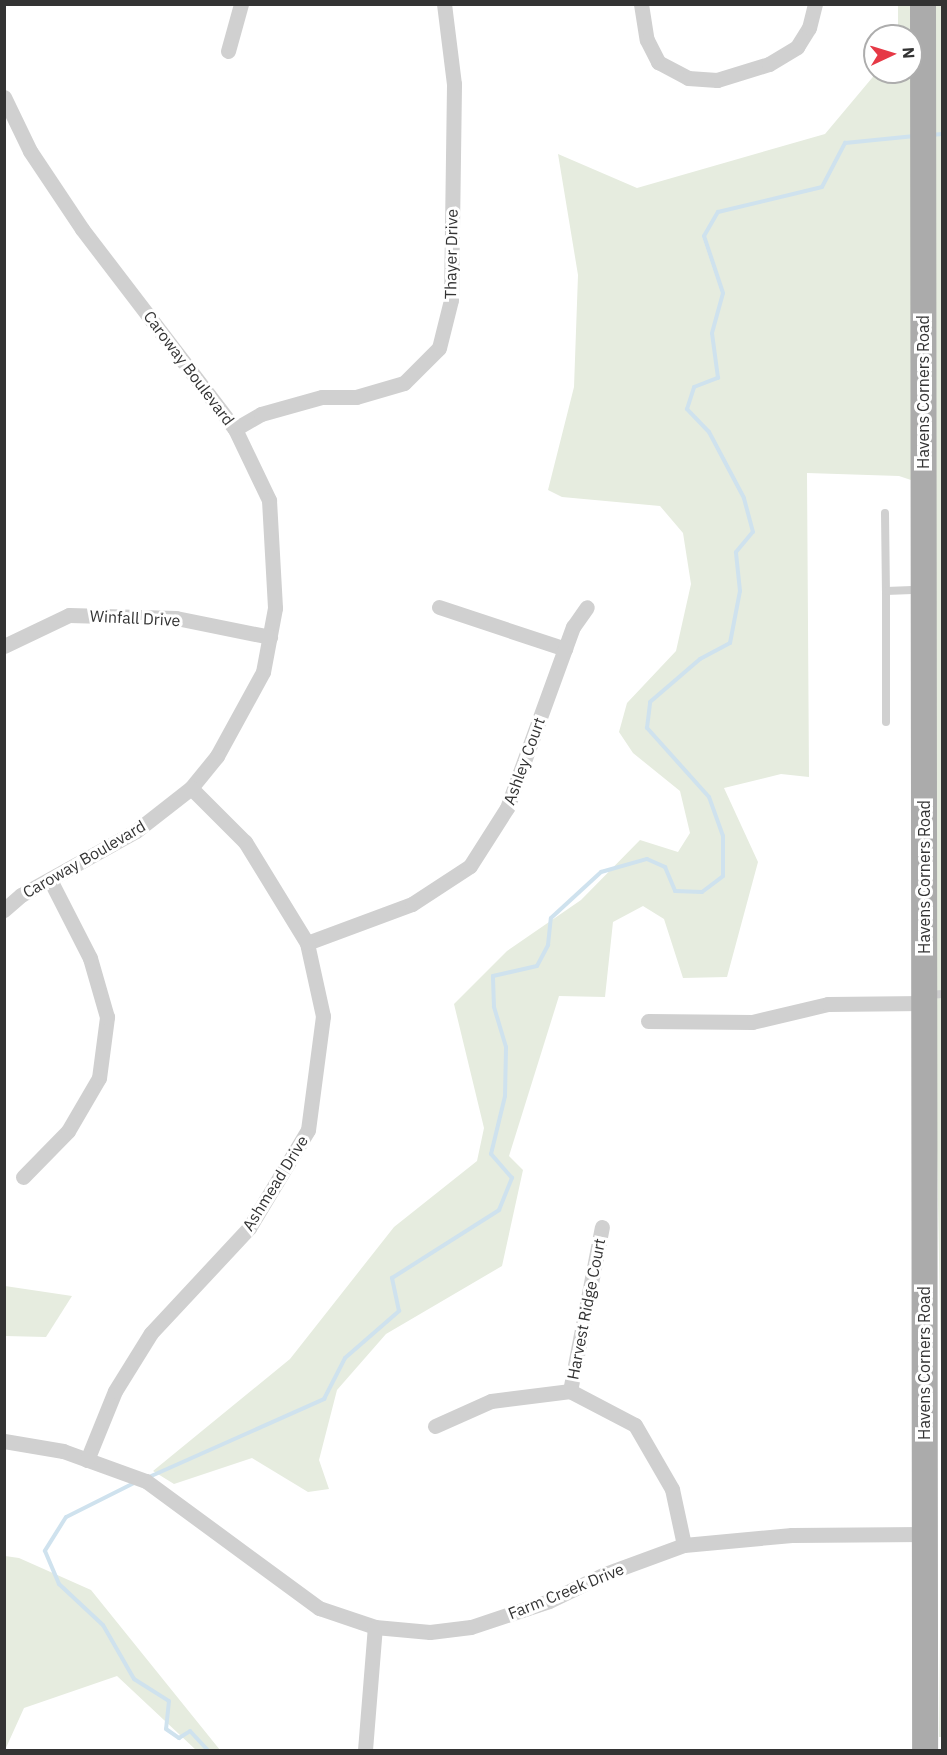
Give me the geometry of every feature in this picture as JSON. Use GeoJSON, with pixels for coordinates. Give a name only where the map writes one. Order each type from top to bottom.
{"type":"FeatureCollection","features":[{"type":"Feature","properties":{"kind":"main road","name":"Havens Corners Road"},"geometry":{"type":"LineString","coordinates":[[923,4],[924,590],[930,998],[924,1534],[925,1750]]}},
{"type":"Feature","properties":{"kind":"street"},"geometry":{"type":"LineString","coordinates":[[228,51],[241,4]]}},
{"type":"Feature","properties":{"kind":"street","name":"Thayer Drive"},"geometry":{"type":"LineString","coordinates":[[235,429],[261,414],[312,400],[356,397],[404,383],[439,348],[451,300],[453,84],[444,4]]}},
{"type":"Feature","properties":{"kind":"street"},"geometry":{"type":"LineString","coordinates":[[641,4],[647,40],[658,62],[688,78],[717,80],[769,64],[797,47],[809,28],[815,4]]}},
{"type":"Feature","properties":{"kind":"street","name":"Caroway Boulevard"},"geometry":{"type":"LineString","coordinates":[[4,97],[30,151],[82,229],[235,429],[269,501],[275,608],[263,672],[217,756],[191,788],[136,831],[50,880],[4,910]]}},
{"type":"Feature","properties":{"kind":"street"},"geometry":{"type":"LineString","coordinates":[[439,607],[565,649]]}},
{"type":"Feature","properties":{"kind":"street","name":"Ashley Court"},"geometry":{"type":"LineString","coordinates":[[307,943],[412,904],[470,866],[507,808],[565,649],[586,607]]}},
{"type":"Feature","properties":{"kind":"street","name":"Winfall Drive"},"geometry":{"type":"LineString","coordinates":[[4,646],[69,615],[176,618],[270,637]]}},
{"type":"Feature","properties":{"kind":"street","name":"Ashmead Drive"},"geometry":{"type":"LineString","coordinates":[[87,1460],[115,1391],[151,1333],[249,1228],[308,1130],[323,1016],[307,943],[245,842],[191,788]]}},
{"type":"Feature","properties":{"kind":"street"},"geometry":{"type":"LineString","coordinates":[[23,1177],[68,1131],[99,1078],[107,1017],[90,958],[50,880]]}},
{"type":"Feature","properties":{"kind":"street"},"geometry":{"type":"LineString","coordinates":[[648,1021],[752,1022],[828,1004],[930,998]]}},
{"type":"Feature","properties":{"kind":"street","name":"Harvest Ridge Court"},"geometry":{"type":"LineString","coordinates":[[570,1391],[602,1227]]}},
{"type":"Feature","properties":{"kind":"street"},"geometry":{"type":"LineString","coordinates":[[435,1426],[490,1401],[570,1391],[635,1425],[672,1489],[684,1545]]}},
{"type":"Feature","properties":{"kind":"street","name":"Farm Creek Drive"},"geometry":{"type":"LineString","coordinates":[[4,1441],[63,1451],[146,1481],[319,1608],[375,1627],[430,1632],[471,1627],[549,1601],[605,1574],[684,1545],[792,1535],[924,1534]]}},
{"type":"Feature","properties":{"kind":"street"},"geometry":{"type":"LineString","coordinates":[[365,1750],[375,1627]]}},
{"type":"Feature","properties":{"kind":"lane"},"geometry":{"type":"LineString","coordinates":[[885,513],[886,722]]}},
{"type":"Feature","properties":{"kind":"lane"},"geometry":{"type":"LineString","coordinates":[[886,591],[924,590]]}},
{"type":"Feature","properties":{"kind":"shaded area"},"geometry":{"type":"Polygon","coordinates":[[[898,5],[911,5],[911,24],[898,24],[898,5]]]}},
{"type":"Feature","properties":{"kind":"shaded area"},"geometry":{"type":"Polygon","coordinates":[[[933,5],[942,5],[942,1424],[934,983],[933,5]]]}},
{"type":"Feature","properties":{"kind":"shaded area"},"geometry":{"type":"Polygon","coordinates":[[[867,84],[912,84],[917,482],[899,476],[807,473],[809,777],[781,774],[724,788],[758,862],[727,977],[683,978],[664,919],[643,906],[613,922],[605,997],[559,996],[509,1156],[523,1170],[502,1266],[386,1334],[337,1390],[319,1460],[329,1489],[308,1492],[252,1458],[174,1484],[153,1471],[290,1359],[394,1227],[477,1161],[484,1128],[454,1004],[507,951],[581,900],[640,840],[678,852],[690,833],[680,791],[633,753],[619,732],[627,703],[676,651],[691,584],[683,533],[660,506],[562,497],[548,490],[574,387],[578,275],[558,154],[637,188],[825,134],[867,84]]]}},
{"type":"Feature","properties":{"kind":"shaded area"},"geometry":{"type":"Polygon","coordinates":[[[4,1286],[72,1296],[46,1337],[5,1336],[4,1286]]]}},
{"type":"Feature","properties":{"kind":"shaded area"},"geometry":{"type":"Polygon","coordinates":[[[942,1424],[942,1737],[939,1737],[942,1424]]]}},
{"type":"Feature","properties":{"kind":"shaded area"},"geometry":{"type":"Polygon","coordinates":[[[5,1556],[19,1558],[91,1590],[220,1750],[196,1750],[117,1676],[24,1708],[5,1750],[5,1556]]]}},
{"type":"Feature","properties":{"kind":"waterway"},"geometry":{"type":"LineString","coordinates":[[931,135],[942,134]]}},
{"type":"Feature","properties":{"kind":"waterway"},"geometry":{"type":"LineString","coordinates":[[149,1477],[324,1399],[345,1358],[399,1311],[392,1278],[499,1210],[512,1178],[491,1154],[505,1096],[506,1047],[494,1007],[493,976],[537,966],[548,945],[551,918],[601,872],[647,859],[665,867],[675,891],[702,892],[723,876],[723,836],[709,797],[647,728],[650,702],[700,659],[730,643],[740,591],[736,552],[753,532],[744,498],[709,432],[687,409],[694,387],[718,378],[712,333],[723,293],[704,236],[718,212],[822,187],[845,143],[915,136]]}},
{"type":"Feature","properties":{"kind":"waterway"},"geometry":{"type":"LineString","coordinates":[[136,1482],[66,1517],[45,1551],[59,1584],[103,1625],[134,1679],[169,1701],[166,1729],[179,1738],[190,1731],[208,1750]]}}]}
